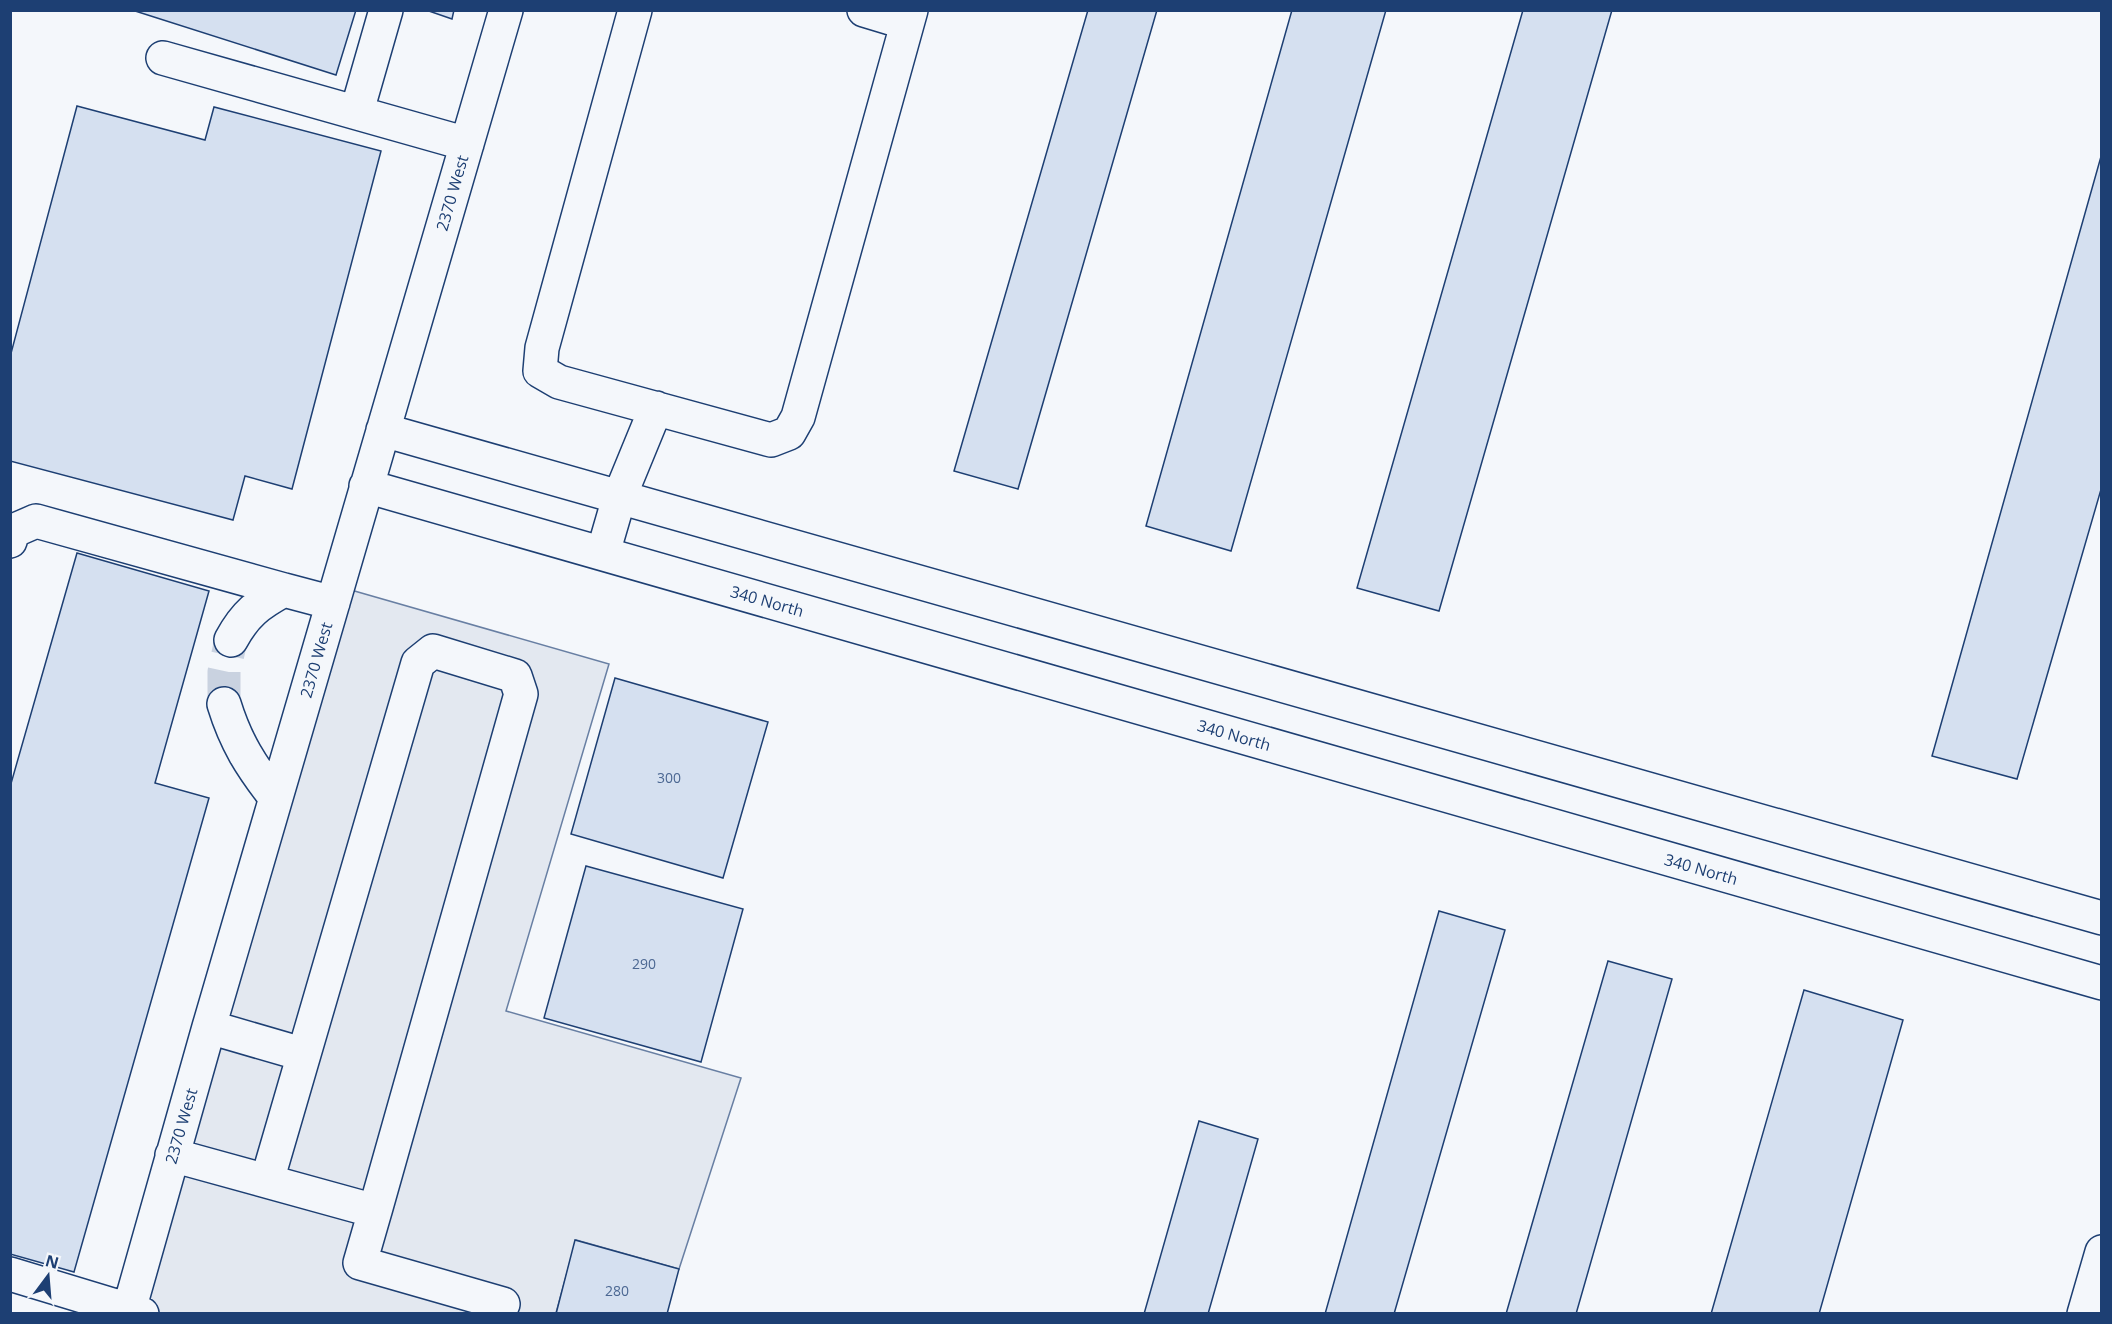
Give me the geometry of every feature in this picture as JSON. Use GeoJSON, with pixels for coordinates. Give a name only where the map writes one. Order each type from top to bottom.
{"type":"FeatureCollection","features":[{"type":"Feature","properties":{"kind":"street"},"geometry":{"type":"LineString","coordinates":[[357,111],[386,10]]}},
{"type":"Feature","properties":{"kind":"street","name":"2370 West"},"geometry":{"type":"LineString","coordinates":[[136,1312],[172,1155],[208,1027],[506,10]]}},
{"type":"Feature","properties":{"kind":"street"},"geometry":{"type":"LineString","coordinates":[[635,10],[542,348],[540,371],[559,382],[771,440],[789,433],[798,417],[909,17],[864,10]]}},
{"type":"Feature","properties":{"kind":"street"},"geometry":{"type":"LineString","coordinates":[[163,58],[357,111],[467,144]]}},
{"type":"Feature","properties":{"kind":"street"},"geometry":{"type":"LineString","coordinates":[[603,554],[619,498],[656,408]]}},
{"type":"Feature","properties":{"kind":"street"},"geometry":{"type":"LineString","coordinates":[[383,430],[2102,918]]}},
{"type":"Feature","properties":{"kind":"street","name":"340 North"},"geometry":{"type":"LineString","coordinates":[[366,486],[2102,983]]}},
{"type":"Feature","properties":{"kind":"street"},"geometry":{"type":"LineString","coordinates":[[10,541],[13,531],[36,521],[333,603]]}},
{"type":"Feature","properties":{"kind":"street"},"geometry":{"type":"LineString","coordinates":[[231,640],[242,621],[260,603],[284,590]]}},
{"type":"Feature","properties":{"kind":"street"},"geometry":{"type":"LineString","coordinates":[[267,1181],[302,1054],[418,663],[433,651],[515,676],[521,694],[360,1263],[503,1304]]}},
{"type":"Feature","properties":{"kind":"street"},"geometry":{"type":"LineString","coordinates":[[224,705],[234,734],[253,769],[275,797]]}},
{"type":"Feature","properties":{"kind":"street"},"geometry":{"type":"LineString","coordinates":[[208,1027],[302,1054]]}},
{"type":"Feature","properties":{"kind":"street"},"geometry":{"type":"LineString","coordinates":[[172,1155],[375,1210]]}},
{"type":"Feature","properties":{"kind":"street"},"geometry":{"type":"LineString","coordinates":[[2084,1314],[2102,1252]]}},
{"type":"Feature","properties":{"kind":"street"},"geometry":{"type":"LineString","coordinates":[[10,1274],[136,1312]]}},
{"type":"Feature","properties":{"kind":"shaded area"},"geometry":{"type":"Polygon","coordinates":[[[351,590],[609,664],[506,1011],[741,1078],[679,1269],[576,1240],[556,1313],[143,1314],[351,590]]]}},
{"type":"Feature","properties":{"kind":"building"},"geometry":{"type":"Polygon","coordinates":[[[132,10],[356,10],[336,75],[132,10]]]}},
{"type":"Feature","properties":{"kind":"building"},"geometry":{"type":"Polygon","coordinates":[[[426,10],[454,10],[452,19],[426,10]]]}},
{"type":"Feature","properties":{"kind":"building"},"geometry":{"type":"Polygon","coordinates":[[[1088,10],[1157,10],[1018,489],[954,471],[1088,10]]]}},
{"type":"Feature","properties":{"kind":"building"},"geometry":{"type":"Polygon","coordinates":[[[1292,10],[1386,10],[1231,551],[1146,526],[1292,10]]]}},
{"type":"Feature","properties":{"kind":"building"},"geometry":{"type":"Polygon","coordinates":[[[1523,10],[1612,10],[1439,611],[1357,588],[1523,10]]]}},
{"type":"Feature","properties":{"kind":"building"},"geometry":{"type":"Polygon","coordinates":[[[77,106],[205,140],[214,107],[381,151],[292,489],[245,476],[233,520],[10,461],[10,357],[77,106]]]}},
{"type":"Feature","properties":{"kind":"building"},"geometry":{"type":"Polygon","coordinates":[[[2102,153],[2102,486],[2017,779],[1932,756],[2102,153]]]}},
{"type":"Feature","properties":{"kind":"building"},"geometry":{"type":"Polygon","coordinates":[[[77,553],[209,591],[155,783],[209,798],[74,1272],[10,1254],[10,787],[77,553]]]}},
{"type":"Feature","properties":{"kind":"building"},"geometry":{"type":"Polygon","coordinates":[[[615,678],[768,722],[723,878],[571,834],[615,678]]]}},
{"type":"Feature","properties":{"kind":"building"},"geometry":{"type":"Polygon","coordinates":[[[586,866],[743,909],[701,1062],[544,1018],[586,866]]]}},
{"type":"Feature","properties":{"kind":"building"},"geometry":{"type":"Polygon","coordinates":[[[1439,911],[1505,930],[1394,1314],[1325,1314],[1439,911]]]}},
{"type":"Feature","properties":{"kind":"building"},"geometry":{"type":"Polygon","coordinates":[[[1608,961],[1672,979],[1576,1314],[1506,1314],[1608,961]]]}},
{"type":"Feature","properties":{"kind":"building"},"geometry":{"type":"Polygon","coordinates":[[[1804,990],[1903,1020],[1819,1314],[1711,1314],[1804,990]]]}},
{"type":"Feature","properties":{"kind":"building"},"geometry":{"type":"Polygon","coordinates":[[[1199,1121],[1258,1139],[1208,1314],[1144,1314],[1199,1121]]]}},
{"type":"Feature","properties":{"kind":"building"},"geometry":{"type":"Polygon","coordinates":[[[575,1240],[679,1269],[667,1314],[556,1314],[575,1240]]]}},
{"type":"Feature","properties":{"kind":"tunnel"},"geometry":{"type":"LineString","coordinates":[[224,704],[224,672],[231,640]]}}]}
